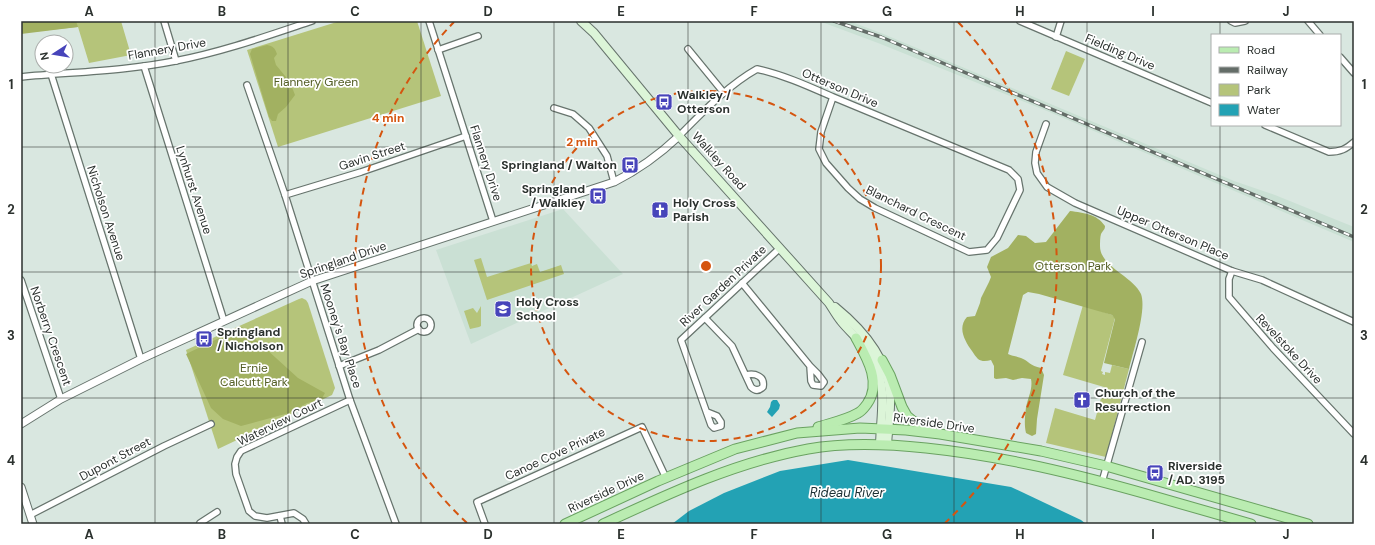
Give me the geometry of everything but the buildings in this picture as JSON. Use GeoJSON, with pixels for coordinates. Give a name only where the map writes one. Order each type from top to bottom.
{"type":"FeatureCollection","features":[{"type":"Feature","properties":{"kind":"main road","name":"Walkley Road"},"geometry":{"type":"LineString","coordinates":[[581,21],[594,33],[679,136],[829,303],[840,319],[864,346],[872,358],[880,377],[883,397],[884,445]]}},
{"type":"Feature","properties":{"kind":"main road","name":"Walkley Road"},"geometry":{"type":"LineString","coordinates":[[589,21],[594,33]]}},
{"type":"Feature","properties":{"kind":"main road","name":"Walkley Road"},"geometry":{"type":"LineString","coordinates":[[829,303],[847,317],[882,360],[890,391],[884,428]]}},
{"type":"Feature","properties":{"kind":"main road"},"geometry":{"type":"LineString","coordinates":[[797,433],[850,417],[860,412],[870,401],[873,376],[869,362],[856,338]]}},
{"type":"Feature","properties":{"kind":"main road"},"geometry":{"type":"LineString","coordinates":[[882,360],[907,416],[913,421],[940,434]]}},
{"type":"Feature","properties":{"kind":"main road","name":"Riverside Drive"},"geometry":{"type":"LineString","coordinates":[[565,524],[666,478],[735,449],[797,433],[884,428],[940,434],[1041,451],[1106,466],[1308,524]]}},
{"type":"Feature","properties":{"kind":"main road","name":"Riverside Drive"},"geometry":{"type":"LineString","coordinates":[[603,524],[696,482],[759,460],[821,447],[884,445],[949,450],[992,456],[1038,465],[1250,524]]}},
{"type":"Feature","properties":{"kind":"street"},"geometry":{"type":"LineString","coordinates":[[164,21],[176,61]]}},
{"type":"Feature","properties":{"kind":"street","name":"Flannery Drive"},"geometry":{"type":"LineString","coordinates":[[74,72],[144,66],[176,61],[233,47],[312,21]]}},
{"type":"Feature","properties":{"kind":"street","name":"Flannery Drive"},"geometry":{"type":"LineString","coordinates":[[429,21],[493,221]]}},
{"type":"Feature","properties":{"kind":"street","name":"Fielding Drive"},"geometry":{"type":"LineString","coordinates":[[1020,21],[1211,103]]}},
{"type":"Feature","properties":{"kind":"street"},"geometry":{"type":"LineString","coordinates":[[1056,37],[1061,21]]}},
{"type":"Feature","properties":{"kind":"street"},"geometry":{"type":"LineString","coordinates":[[1231,21],[1235,23],[1245,21]]}},
{"type":"Feature","properties":{"kind":"street"},"geometry":{"type":"LineString","coordinates":[[1308,21],[1319,34]]}},
{"type":"Feature","properties":{"kind":"street"},"geometry":{"type":"LineString","coordinates":[[438,50],[478,36]]}},
{"type":"Feature","properties":{"kind":"street"},"geometry":{"type":"LineString","coordinates":[[688,49],[724,93]]}},
{"type":"Feature","properties":{"kind":"street"},"geometry":{"type":"LineString","coordinates":[[1341,58],[1354,73]]}},
{"type":"Feature","properties":{"kind":"street","name":"Lynhurst Avenue"},"geometry":{"type":"LineString","coordinates":[[144,66],[224,321]]}},
{"type":"Feature","properties":{"kind":"street","name":"Otterson Drive"},"geometry":{"type":"LineString","coordinates":[[679,136],[724,93],[743,77],[757,69],[774,72],[1009,169]]}},
{"type":"Feature","properties":{"kind":"street","name":"Flannery Drive"},"geometry":{"type":"LineString","coordinates":[[21,77],[50,74]]}},
{"type":"Feature","properties":{"kind":"street","name":"Nicholson Avenue"},"geometry":{"type":"LineString","coordinates":[[50,74],[141,359]]}},
{"type":"Feature","properties":{"kind":"street","name":"Mooney's Bay Place"},"geometry":{"type":"LineString","coordinates":[[247,85],[285,195],[350,400],[396,524]]}},
{"type":"Feature","properties":{"kind":"street","name":"Blanchard Crescent"},"geometry":{"type":"LineString","coordinates":[[833,97],[821,132],[819,149],[826,163],[860,199],[875,208],[969,252],[987,250],[997,238],[1020,190],[1018,179],[1009,169]]}},
{"type":"Feature","properties":{"kind":"street"},"geometry":{"type":"LineString","coordinates":[[554,108],[573,114],[588,128],[607,156],[614,182]]}},
{"type":"Feature","properties":{"kind":"street","name":"Upper Otterson Place"},"geometry":{"type":"LineString","coordinates":[[1046,124],[1036,152],[1035,163],[1037,173],[1046,187],[1075,203],[1232,271],[1262,280],[1354,322]]}},
{"type":"Feature","properties":{"kind":"street"},"geometry":{"type":"LineString","coordinates":[[1267,126],[1330,152],[1338,152],[1347,149],[1354,142]]}},
{"type":"Feature","properties":{"kind":"street","name":"Gavin Street"},"geometry":{"type":"LineString","coordinates":[[285,195],[361,172],[466,136]]}},
{"type":"Feature","properties":{"kind":"street","name":"Springland Drive"},"geometry":{"type":"LineString","coordinates":[[21,424],[61,399],[141,359],[312,280],[614,182],[631,174],[679,136]]}},
{"type":"Feature","properties":{"kind":"street","name":"River Garden Private"},"geometry":{"type":"LineString","coordinates":[[707,412],[681,340],[780,248]]}},
{"type":"Feature","properties":{"kind":"street","name":"Revelstoke Drive"},"geometry":{"type":"LineString","coordinates":[[1232,271],[1229,279],[1229,297],[1273,348],[1354,434]]}},
{"type":"Feature","properties":{"kind":"street","name":"Norberry Crescent"},"geometry":{"type":"LineString","coordinates":[[21,280],[61,399]]}},
{"type":"Feature","properties":{"kind":"street"},"geometry":{"type":"LineString","coordinates":[[742,283],[810,366]]}},
{"type":"Feature","properties":{"kind":"street"},"geometry":{"type":"LineString","coordinates":[[705,318],[732,346],[746,375]]}},
{"type":"Feature","properties":{"kind":"street"},"geometry":{"type":"LineString","coordinates":[[339,366],[379,350],[419,329]]}},
{"type":"Feature","properties":{"kind":"street"},"geometry":{"type":"LineString","coordinates":[[1102,482],[1142,342]]}},
{"type":"Feature","properties":{"kind":"street","name":"Waterview Court"},"geometry":{"type":"LineString","coordinates":[[306,524],[303,519],[294,513],[261,518],[255,516],[249,511],[236,474],[236,457],[241,451],[350,400]]}},
{"type":"Feature","properties":{"kind":"street","name":"Dupont Street"},"geometry":{"type":"LineString","coordinates":[[30,515],[164,446],[211,424]]}},
{"type":"Feature","properties":{"kind":"street","name":"Canoe Cove Private"},"geometry":{"type":"LineString","coordinates":[[485,524],[477,502],[642,427],[666,478]]}},
{"type":"Feature","properties":{"kind":"street"},"geometry":{"type":"LineString","coordinates":[[21,487],[33,524]]}},
{"type":"Feature","properties":{"kind":"street"},"geometry":{"type":"LineString","coordinates":[[201,524],[200,523],[217,512]]}},
{"type":"Feature","properties":{"kind":"street"},"geometry":{"type":"LineString","coordinates":[[280,516],[282,524]]}},
{"type":"Feature","properties":{"kind":"shaded area"},"geometry":{"type":"Polygon","coordinates":[[[819,21],[849,21],[881,33],[1234,181],[1275,195],[1354,227],[1354,242],[1047,111],[819,21]]]}},
{"type":"Feature","properties":{"kind":"shaded area","name":"Holy Cross School"},"geometry":{"type":"Polygon","coordinates":[[[563,209],[623,274],[471,344],[436,250],[563,209]]]}},
{"type":"Feature","properties":{"kind":"green space"},"geometry":{"type":"Polygon","coordinates":[[[21,21],[121,21],[131,55],[89,63],[78,27],[21,33],[21,21]]]}},
{"type":"Feature","properties":{"kind":"green space"},"geometry":{"type":"Polygon","coordinates":[[[21,21],[76,21],[78,27],[21,34],[21,21]]]}},
{"type":"Feature","properties":{"kind":"green space","name":"Flannery Green"},"geometry":{"type":"Polygon","coordinates":[[[340,21],[417,21],[441,96],[278,147],[247,50],[340,21]]]}},
{"type":"Feature","properties":{"kind":"green space"},"geometry":{"type":"Polygon","coordinates":[[[267,45],[275,50],[277,54],[274,58],[276,65],[290,82],[295,95],[286,107],[278,114],[276,121],[272,121],[269,117],[250,54],[252,49],[267,45]]]}},
{"type":"Feature","properties":{"kind":"green space"},"geometry":{"type":"Polygon","coordinates":[[[1066,51],[1085,59],[1069,96],[1051,89],[1066,51]]]}},
{"type":"Feature","properties":{"kind":"green space","name":"Otterson Park"},"geometry":{"type":"Polygon","coordinates":[[[1070,211],[1085,213],[1098,219],[1105,226],[1100,237],[1101,253],[1105,260],[1131,282],[1141,294],[1141,320],[1129,369],[1104,363],[1115,319],[1112,315],[1039,294],[1028,292],[1023,295],[1008,354],[1021,358],[1034,366],[1041,368],[1044,375],[1036,434],[1032,436],[1026,433],[1025,423],[1031,379],[1022,378],[1013,380],[1006,378],[994,378],[994,366],[991,360],[983,361],[976,357],[969,347],[962,330],[964,321],[967,317],[975,316],[981,298],[991,277],[987,267],[991,257],[1008,248],[1018,235],[1026,236],[1035,243],[1046,242],[1070,211]]]}},
{"type":"Feature","properties":{"kind":"green space"},"geometry":{"type":"Polygon","coordinates":[[[481,258],[487,277],[531,263],[532,266],[537,264],[540,272],[561,265],[564,274],[487,300],[474,260],[481,258]]]}},
{"type":"Feature","properties":{"kind":"green space","name":"Ernie Calcutt Park"},"geometry":{"type":"Polygon","coordinates":[[[302,298],[308,303],[335,388],[332,395],[218,449],[186,350],[302,298]]]}},
{"type":"Feature","properties":{"kind":"green space"},"geometry":{"type":"Polygon","coordinates":[[[1083,305],[1112,315],[1115,318],[1101,371],[1103,372],[1102,374],[1105,375],[1105,372],[1110,373],[1112,365],[1129,369],[1106,457],[1046,443],[1055,408],[1095,420],[1104,387],[1063,375],[1083,305]]]}},
{"type":"Feature","properties":{"kind":"green space"},"geometry":{"type":"Polygon","coordinates":[[[481,306],[481,326],[470,329],[464,311],[473,308],[477,313],[481,306]]]}},
{"type":"Feature","properties":{"kind":"green space"},"geometry":{"type":"Polygon","coordinates":[[[242,327],[298,378],[325,393],[321,400],[307,403],[289,413],[241,426],[223,419],[211,408],[186,354],[242,327]]]}},
{"type":"Feature","properties":{"kind":"water"},"geometry":{"type":"Polygon","coordinates":[[[773,400],[777,400],[780,405],[779,409],[772,417],[767,412],[773,400]]]}},
{"type":"Feature","properties":{"kind":"water","name":"Rideau River"},"geometry":{"type":"Polygon","coordinates":[[[848,460],[1011,487],[1081,520],[1086,524],[672,524],[689,511],[724,493],[780,471],[848,460]]]}},
{"type":"Feature","properties":{"kind":"railway"},"geometry":{"type":"LineString","coordinates":[[834,21],[881,37],[1354,237]]}},
{"type":"Feature","properties":{"kind":"place","name":"Walkley / Otterson"},"geometry":{"type":"Point","coordinates":[664,102]}},
{"type":"Feature","properties":{"kind":"place","name":"Springland / Walton"},"geometry":{"type":"Point","coordinates":[630,165]}},
{"type":"Feature","properties":{"kind":"place","name":"Springland / Walkley"},"geometry":{"type":"Point","coordinates":[598,196]}},
{"type":"Feature","properties":{"kind":"place","name":"Holy Cross Parish"},"geometry":{"type":"Point","coordinates":[660,210]}},
{"type":"Feature","properties":{"kind":"place","name":"Holy Cross School"},"geometry":{"type":"Point","coordinates":[503,309]}},
{"type":"Feature","properties":{"kind":"place","name":"Springland / Nicholson"},"geometry":{"type":"Point","coordinates":[204,339]}},
{"type":"Feature","properties":{"kind":"place","name":"Church of the Resurrection"},"geometry":{"type":"Point","coordinates":[1082,400]}},
{"type":"Feature","properties":{"kind":"place","name":"Riverside / AD. 3195"},"geometry":{"type":"Point","coordinates":[1155,473]}}]}
